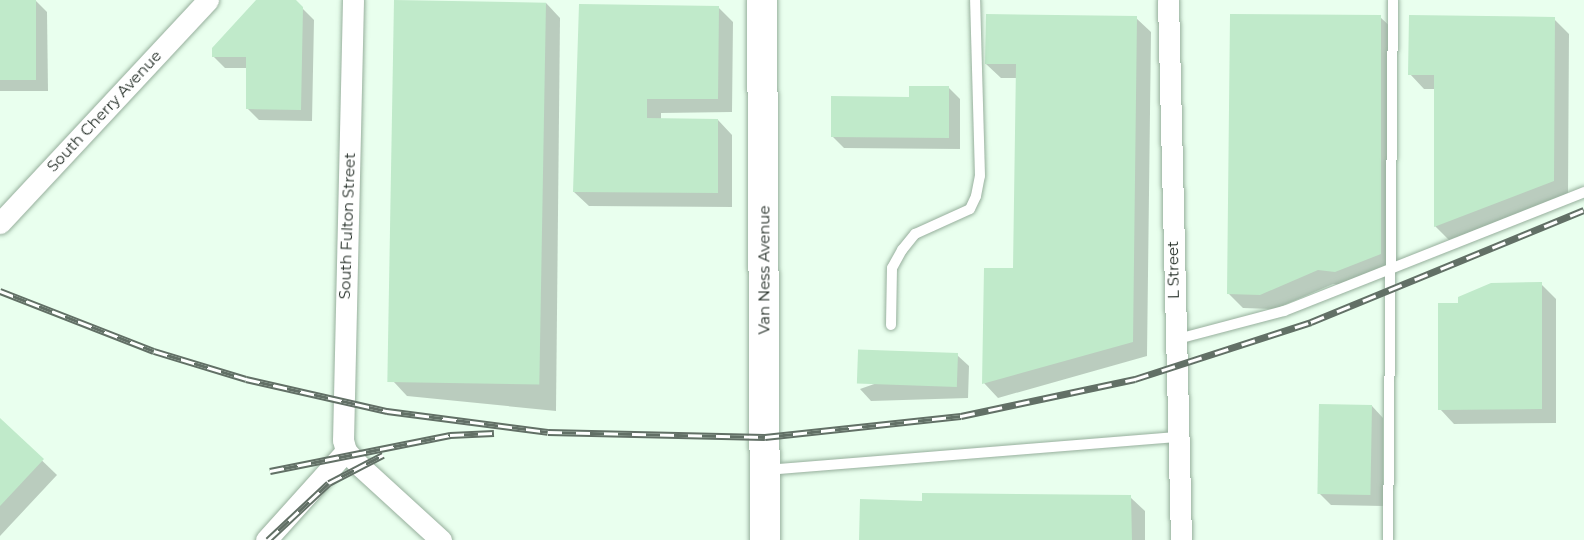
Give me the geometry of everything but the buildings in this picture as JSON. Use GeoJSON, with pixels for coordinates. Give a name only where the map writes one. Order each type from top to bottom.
{"type":"FeatureCollection","features":[{"type":"Feature","properties":{"kind":"street","name":"South Cherry Avenue"},"geometry":{"type":"LineString","coordinates":[[0,222],[208,0]]}},
{"type":"Feature","properties":{"kind":"street","name":"South Fulton Street"},"geometry":{"type":"LineString","coordinates":[[346,452],[341,423],[353,0]]}},
{"type":"Feature","properties":{"kind":"street","name":"Van Ness Avenue"},"geometry":{"type":"LineString","coordinates":[[762,0],[765,540]]}},
{"type":"Feature","properties":{"kind":"street","name":"L Street"},"geometry":{"type":"LineString","coordinates":[[1168,0],[1174,340],[1181,540]]}},
{"type":"Feature","properties":{"kind":"street"},"geometry":{"type":"LineString","coordinates":[[266,540],[346,452],[441,540]]}},
{"type":"Feature","properties":{"kind":"lane"},"geometry":{"type":"LineString","coordinates":[[891,325],[892,268],[902,250],[915,234],[970,209],[976,196],[980,176],[975,0]]}},
{"type":"Feature","properties":{"kind":"lane"},"geometry":{"type":"LineString","coordinates":[[1388,540],[1394,0]]}},
{"type":"Feature","properties":{"kind":"lane"},"geometry":{"type":"LineString","coordinates":[[1174,340],[1284,311],[1584,192]]}},
{"type":"Feature","properties":{"kind":"lane"},"geometry":{"type":"LineString","coordinates":[[765,470],[1178,437]]}},
{"type":"Feature","properties":{"kind":"railway"},"geometry":{"type":"LineString","coordinates":[[0,291],[154,351],[246,379],[387,411],[548,432],[765,437],[961,416],[1135,379],[1311,322],[1584,210]]}},
{"type":"Feature","properties":{"kind":"railway"},"geometry":{"type":"LineString","coordinates":[[270,471],[450,435],[494,433]]}},
{"type":"Feature","properties":{"kind":"railway"},"geometry":{"type":"LineString","coordinates":[[268,540],[329,483],[383,455]]}}]}
